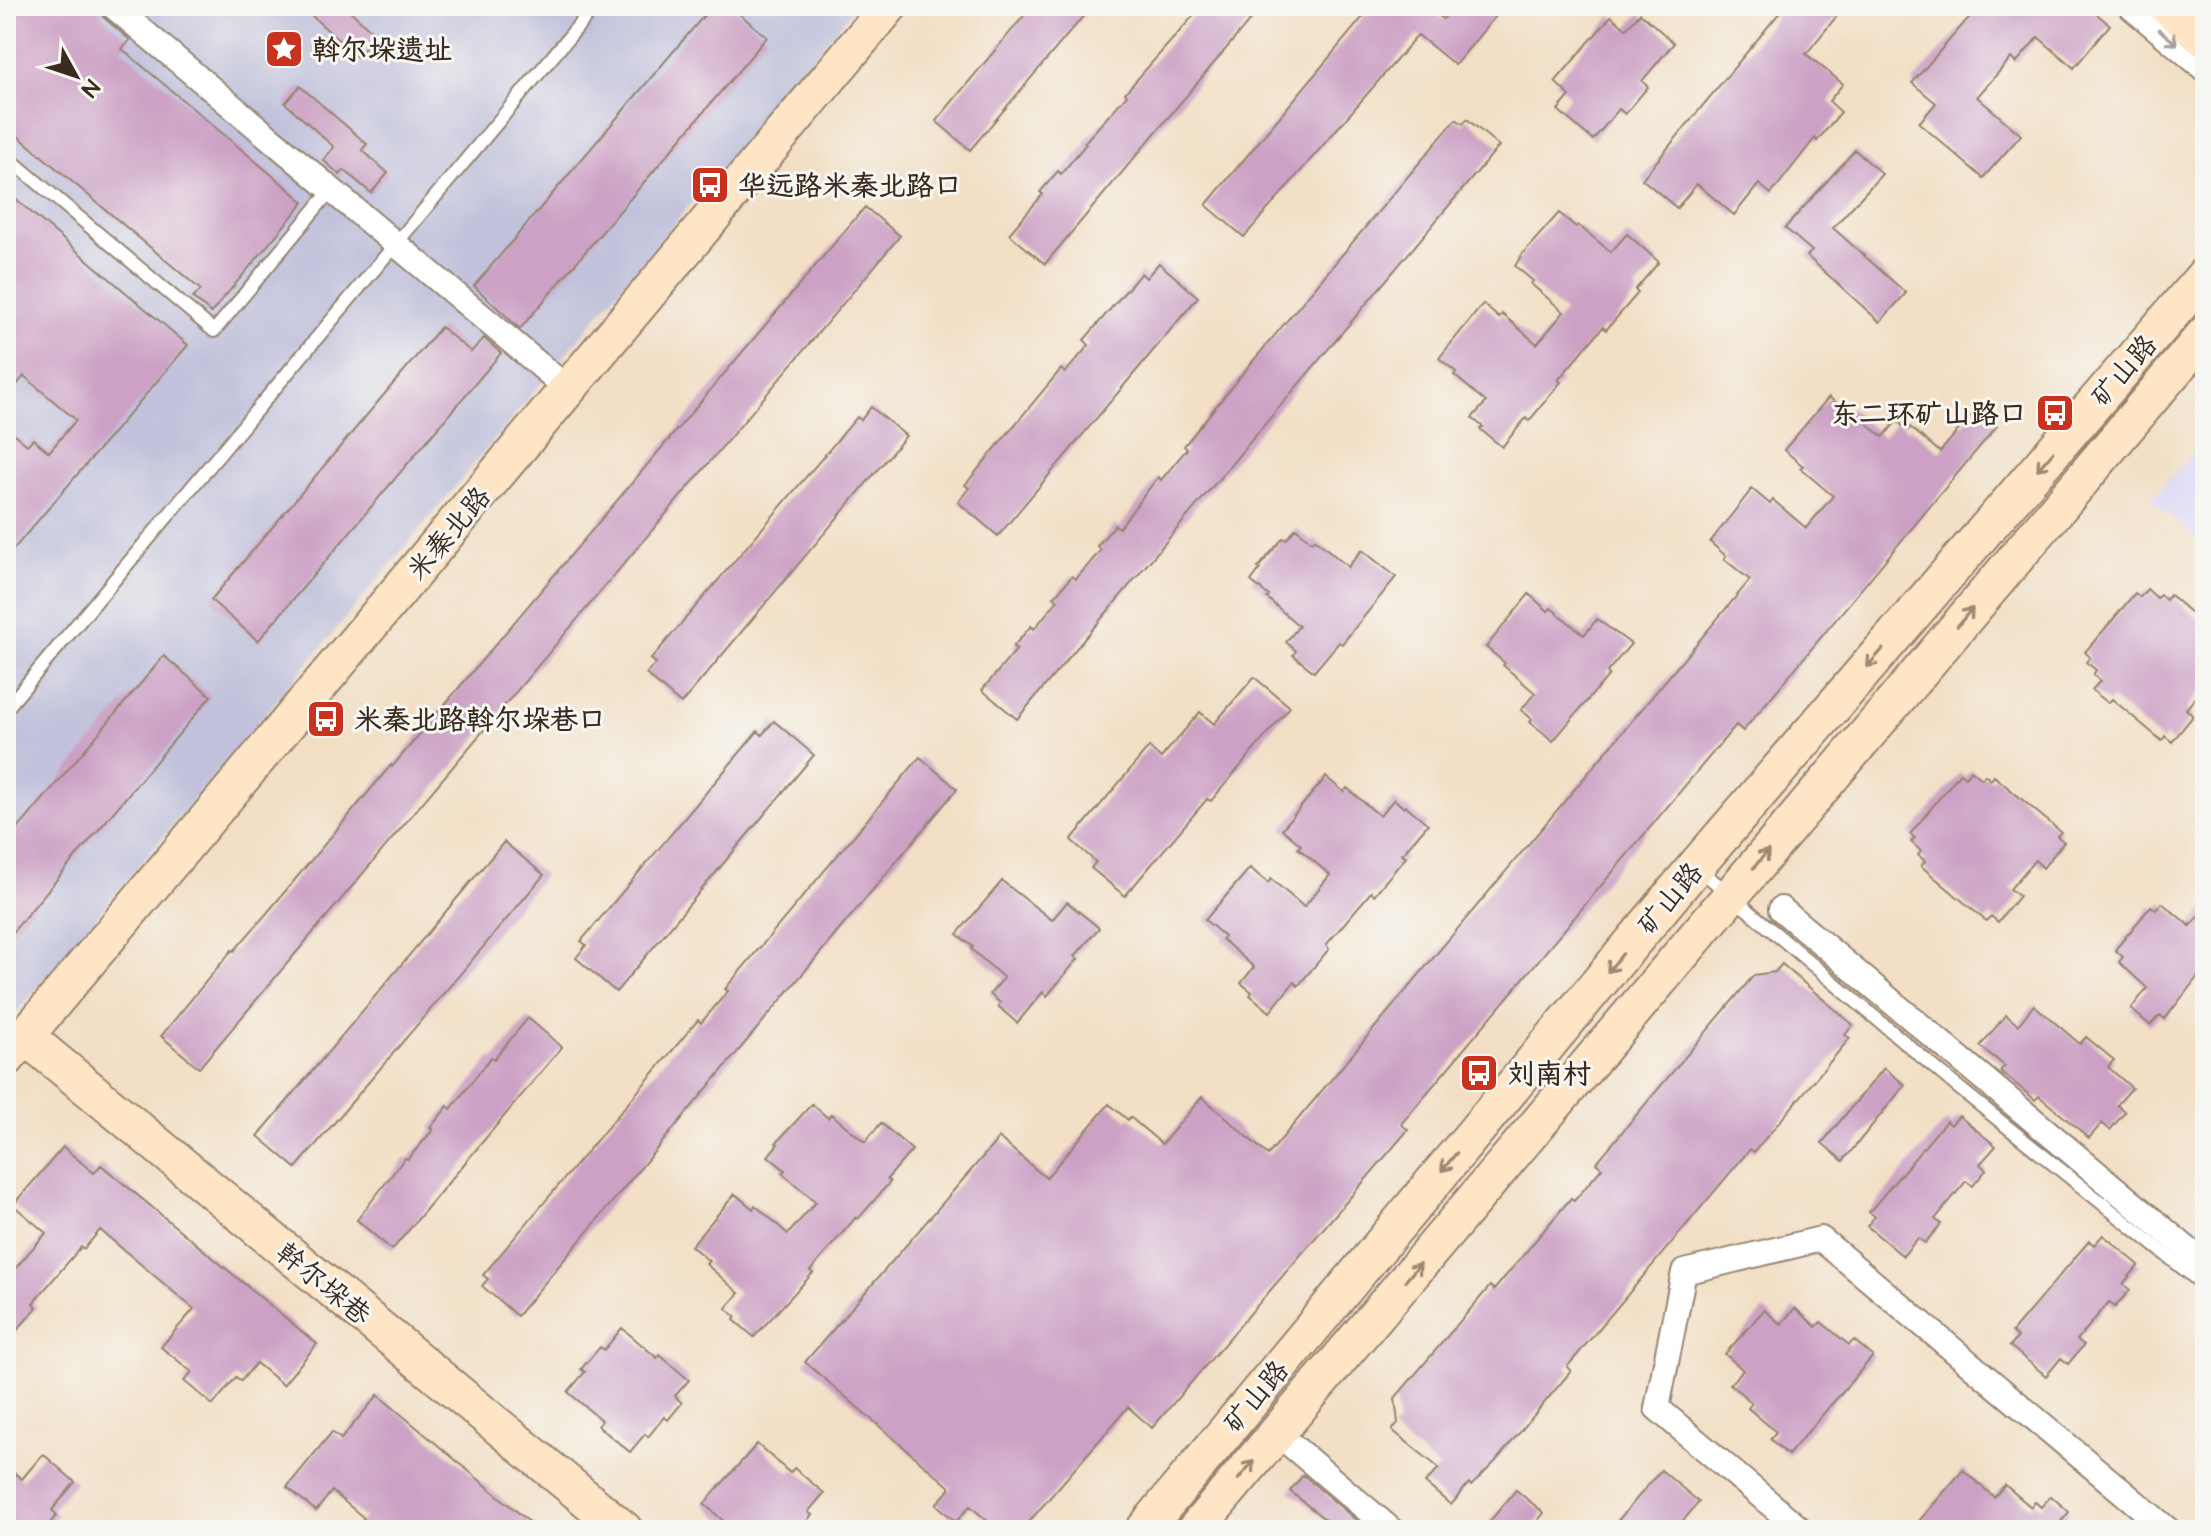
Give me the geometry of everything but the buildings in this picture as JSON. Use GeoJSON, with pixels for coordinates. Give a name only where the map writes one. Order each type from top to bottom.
{"type":"FeatureCollection","features":[{"type":"Feature","properties":{"kind":"main road","name":"米秦北路"},"geometry":{"type":"LineString","coordinates":[[15,1041],[889,6]]}},
{"type":"Feature","properties":{"kind":"main road"},"geometry":{"type":"LineString","coordinates":[[2167,6],[2205,39]]}},
{"type":"Feature","properties":{"kind":"main road","name":"矿山路"},"geometry":{"type":"LineString","coordinates":[[1144,1530],[1696,866],[2205,275]]}},
{"type":"Feature","properties":{"kind":"main road","name":"矿山路"},"geometry":{"type":"LineString","coordinates":[[1195,1530],[2205,334]]}},
{"type":"Feature","properties":{"kind":"main road","name":"幹尔垛巷"},"geometry":{"type":"LineString","coordinates":[[15,1041],[624,1530]]}},
{"type":"Feature","properties":{"kind":"street"},"geometry":{"type":"LineString","coordinates":[[113,6],[568,389]]}},
{"type":"Feature","properties":{"kind":"street"},"geometry":{"type":"LineString","coordinates":[[2130,6],[2205,69]]}},
{"type":"Feature","properties":{"kind":"street"},"geometry":{"type":"LineString","coordinates":[[1781,909],[2205,1264]]}},
{"type":"Feature","properties":{"kind":"street"},"geometry":{"type":"LineString","coordinates":[[1801,1530],[1657,1408],[1684,1272],[1821,1239],[2168,1530]]}},
{"type":"Feature","properties":{"kind":"street"},"geometry":{"type":"LineString","coordinates":[[1277,1433],[1391,1530]]}},
{"type":"Feature","properties":{"kind":"lane"},"geometry":{"type":"LineString","coordinates":[[6,709],[595,6]]}},
{"type":"Feature","properties":{"kind":"lane"},"geometry":{"type":"LineString","coordinates":[[6,156],[214,331],[331,190]]}},
{"type":"Feature","properties":{"kind":"lane"},"geometry":{"type":"LineString","coordinates":[[1696,866],[1954,1084],[2205,1286]]}},
{"type":"Feature","properties":{"kind":"shaded area"},"geometry":{"type":"Polygon","coordinates":[[[6,6],[856,6],[6,1025],[6,6]]]}},
{"type":"Feature","properties":{"kind":"shaded area"},"geometry":{"type":"Polygon","coordinates":[[[2205,438],[2205,546],[2151,500],[2205,438]]]}},
{"type":"Feature","properties":{"kind":"place","name":"斡尔垛遗址"},"geometry":{"type":"Point","coordinates":[284,49]}},
{"type":"Feature","properties":{"kind":"place","name":"华远路米秦北路口"},"geometry":{"type":"Point","coordinates":[710,185]}},
{"type":"Feature","properties":{"kind":"place","name":"东二环矿山路口"},"geometry":{"type":"Point","coordinates":[2055,413]}},
{"type":"Feature","properties":{"kind":"place","name":"米秦北路斡尔垛巷口"},"geometry":{"type":"Point","coordinates":[326,719]}},
{"type":"Feature","properties":{"kind":"place","name":"刘南村"},"geometry":{"type":"Point","coordinates":[1479,1073]}}]}
